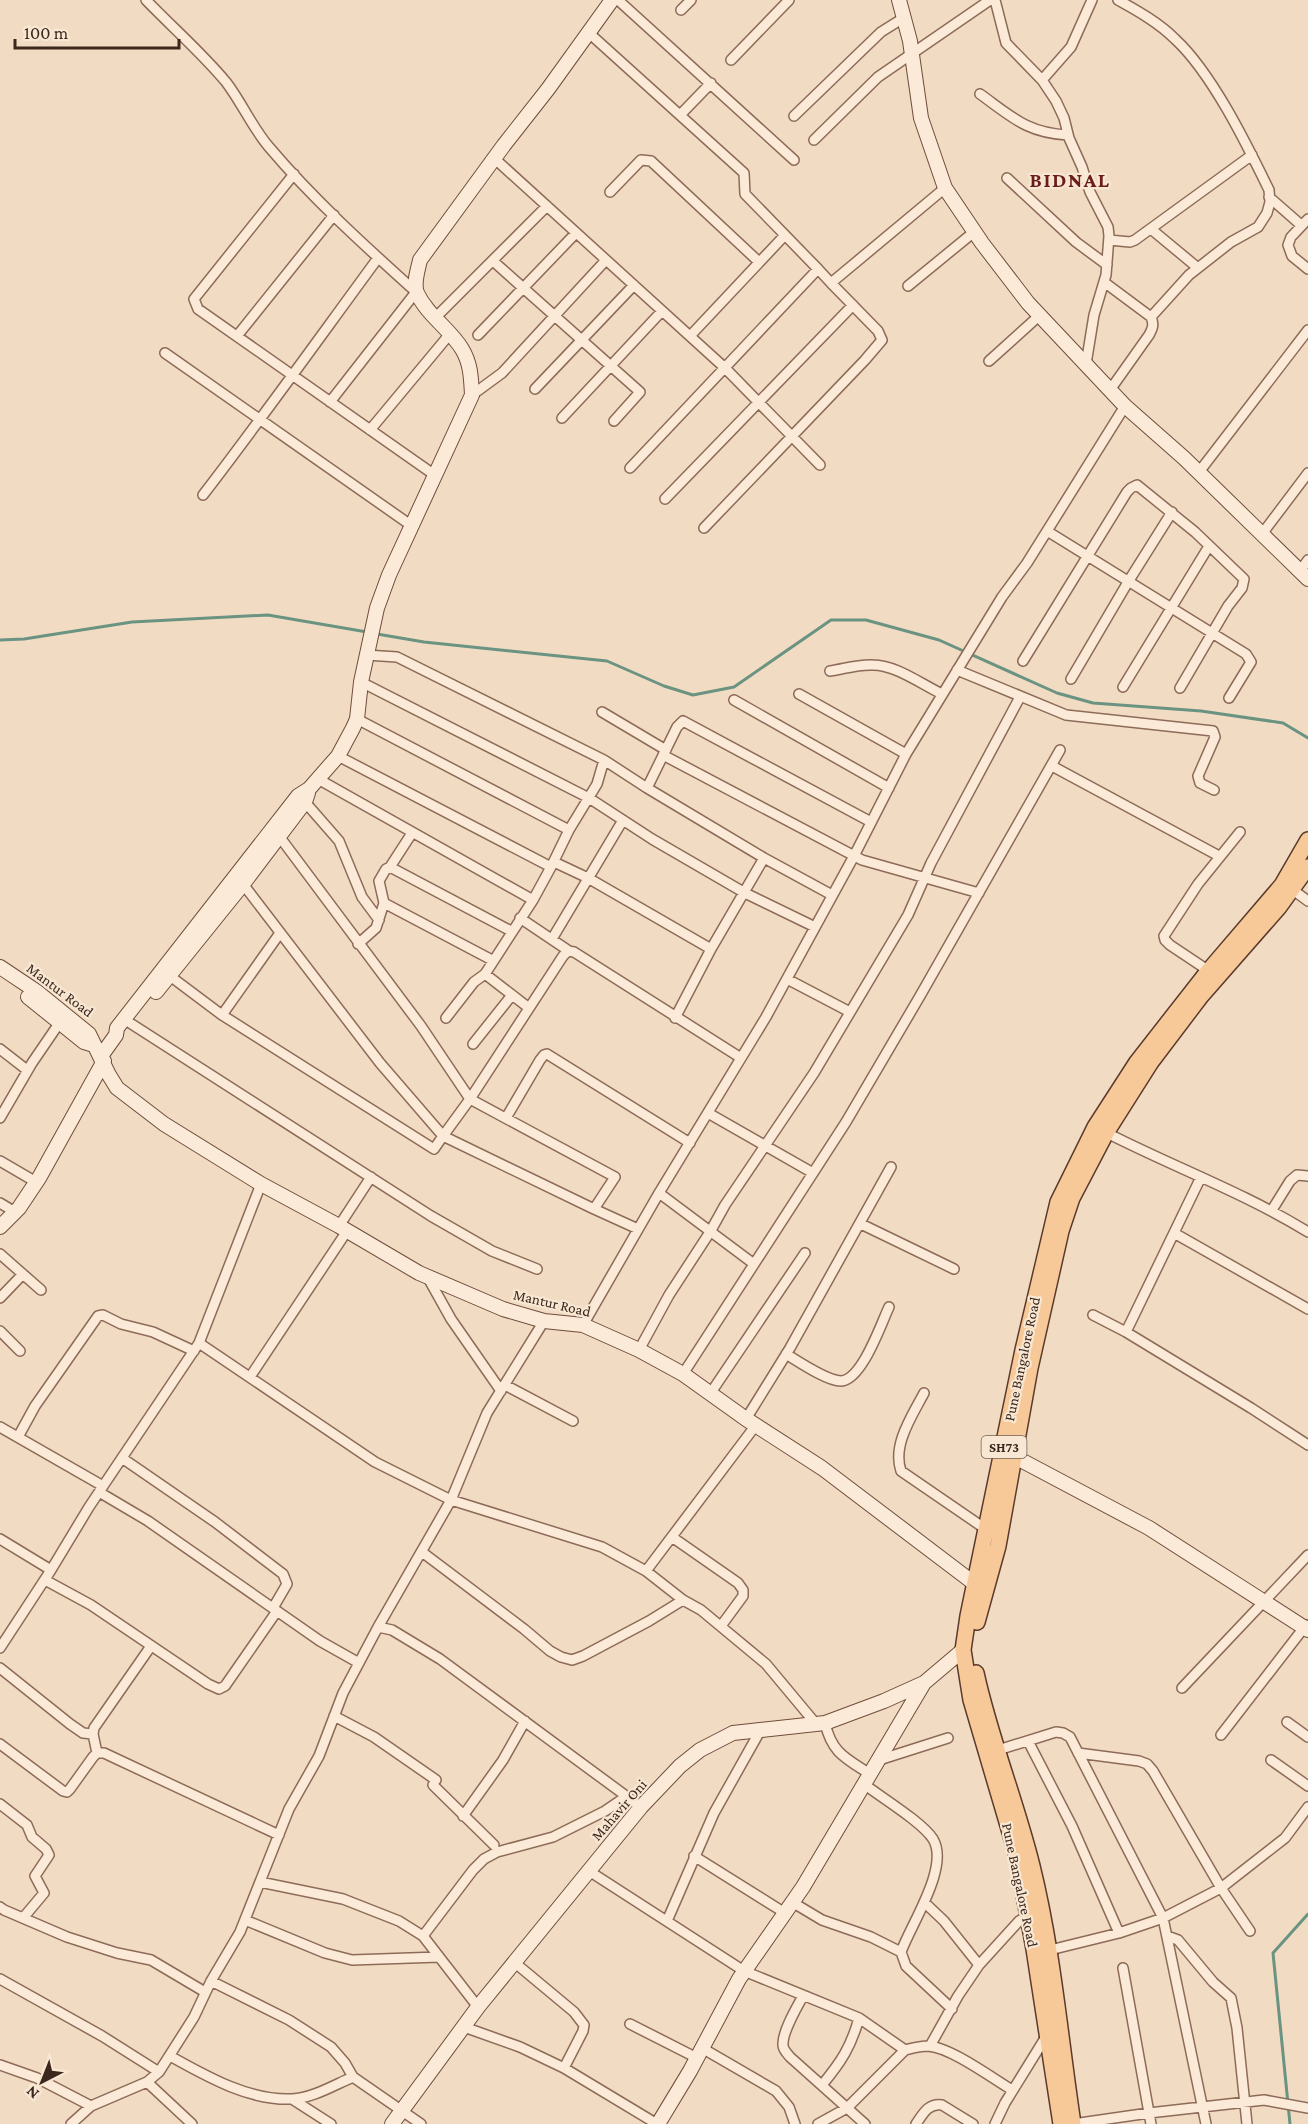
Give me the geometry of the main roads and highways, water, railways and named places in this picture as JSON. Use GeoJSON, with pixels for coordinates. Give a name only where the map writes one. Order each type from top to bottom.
{"type":"FeatureCollection","features":[{"type":"Feature","properties":{"kind":"main road","name":"Pune Bangalore Road"},"geometry":{"type":"LineString","coordinates":[[1073,2124],[1050,1950],[1032,1866],[998,1749],[971,1700],[963,1650],[975,1584],[987,1530],[1008,1456],[1058,1202],[1101,1130],[1137,1062],[1201,996],[1282,885],[1308,840]]}},
{"type":"Feature","properties":{"kind":"main road","name":"Pune Bangalore Road"},"geometry":{"type":"LineString","coordinates":[[1166,1033],[1209,971],[1231,955],[1293,890],[1308,867]]}},
{"type":"Feature","properties":{"kind":"main road","name":"Pune Bangalore Road"},"geometry":{"type":"LineString","coordinates":[[1008,1456],[998,1546],[979,1612],[973,1642],[974,1661],[985,1725],[1017,1856],[1061,2124]]}},
{"type":"Feature","properties":{"kind":"waterway"},"geometry":{"type":"LineString","coordinates":[[0,640],[24,639],[132,622],[268,615],[367,632]]}},
{"type":"Feature","properties":{"kind":"waterway"},"geometry":{"type":"LineString","coordinates":[[377,634],[424,642],[607,661],[664,686],[693,695],[734,687],[831,620],[866,620],[939,640],[1057,693],[1093,703],[1201,711],[1283,723],[1308,738]]}},
{"type":"Feature","properties":{"kind":"waterway"},"geometry":{"type":"LineString","coordinates":[[1290,2124],[1273,1953],[1308,1914]]}},
{"type":"Feature","properties":{"kind":"district","name":"BIDNAL"},"geometry":{"type":"Point","coordinates":[1070,180]}}]}
